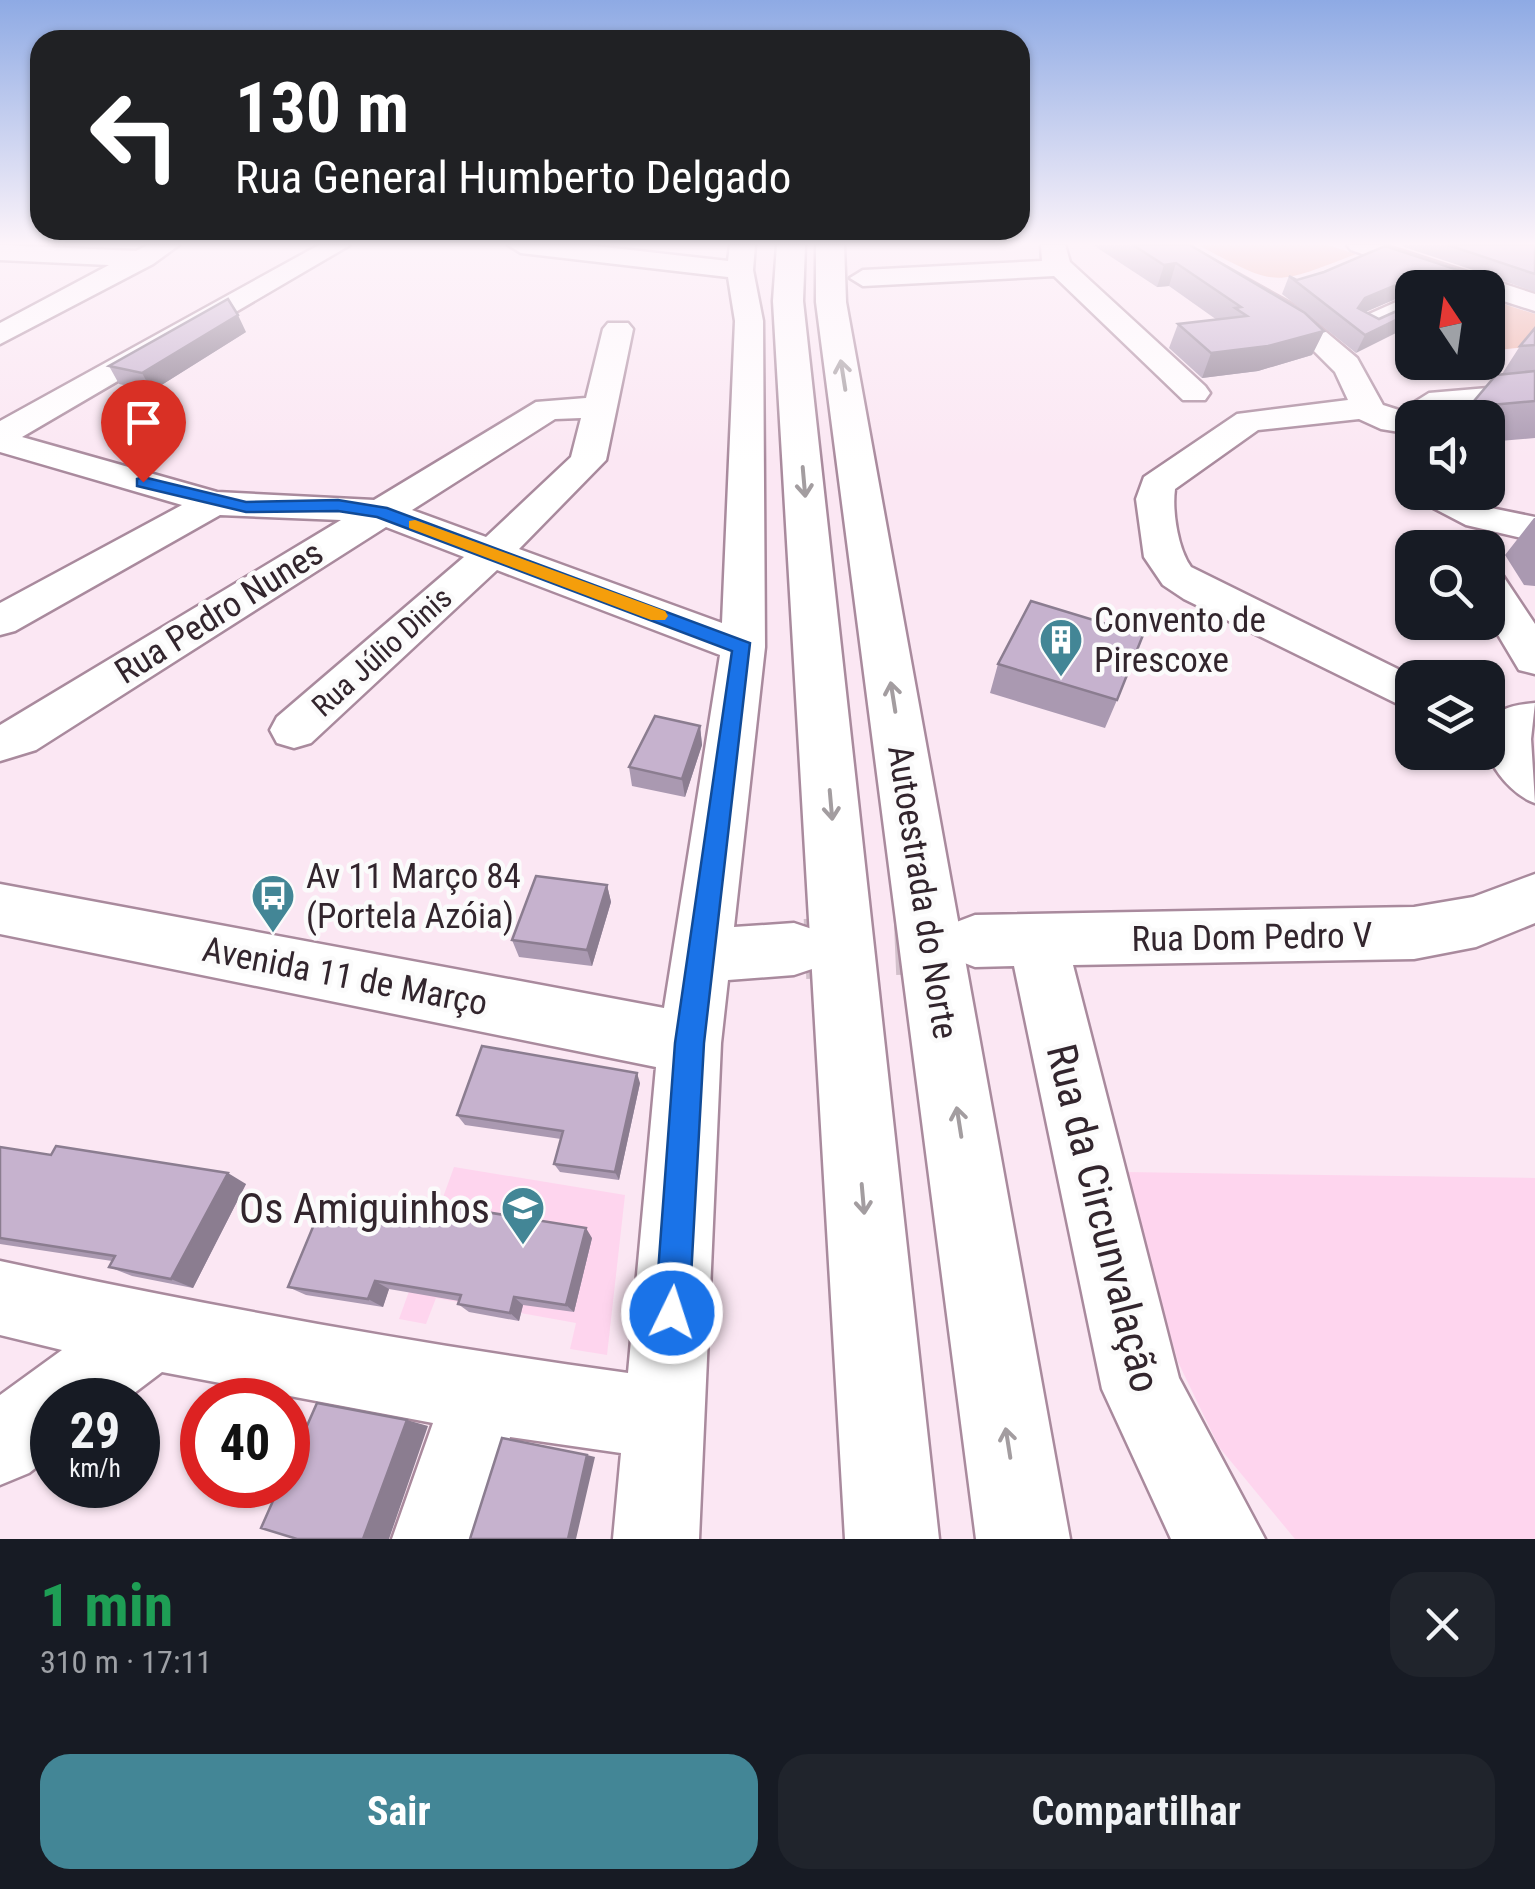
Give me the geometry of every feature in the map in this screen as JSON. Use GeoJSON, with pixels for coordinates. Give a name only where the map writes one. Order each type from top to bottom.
{"type":"FeatureCollection","features":[{"type":"Feature","properties":{"kind":"highway"},"geometry":{"type":"LineString","coordinates":[[789,317],[892,1539]]}},
{"type":"Feature","properties":{"kind":"highway","name":"Autoestrada do Norte"},"geometry":{"type":"LineString","coordinates":[[833,317],[1024,1539]]}},
{"type":"Feature","properties":{"kind":"street"},"geometry":{"type":"LineString","coordinates":[[0,335],[34,317]]}},
{"type":"Feature","properties":{"kind":"street"},"geometry":{"type":"LineString","coordinates":[[0,438],[212,317]]}},
{"type":"Feature","properties":{"kind":"street"},"geometry":{"type":"LineString","coordinates":[[656,1539],[690,1043],[743,648],[750,317]]}},
{"type":"Feature","properties":{"kind":"street"},"geometry":{"type":"LineString","coordinates":[[1118,317],[1194,392]]}},
{"type":"Feature","properties":{"kind":"street"},"geometry":{"type":"LineString","coordinates":[[1286,317],[1323,343],[1358,382],[1363,402]]}},
{"type":"Feature","properties":{"kind":"street"},"geometry":{"type":"LineString","coordinates":[[1368,326],[1385,317]]}},
{"type":"Feature","properties":{"kind":"street","name":"Rua Júlio Dinis"},"geometry":{"type":"LineString","coordinates":[[294,730],[492,554],[588,460],[596,408],[618,328]]}},
{"type":"Feature","properties":{"kind":"street"},"geometry":{"type":"LineString","coordinates":[[1505,400],[1535,394]]}},
{"type":"Feature","properties":{"kind":"street"},"geometry":{"type":"LineString","coordinates":[[1395,410],[1363,402],[1269,416],[1243,424],[1157,486],[1161,548],[1168,566],[1199,590],[1395,686]]}},
{"type":"Feature","properties":{"kind":"street","name":"Rua Pedro Nunes"},"geometry":{"type":"LineString","coordinates":[[0,743],[19,737],[548,409],[596,408]]}},
{"type":"Feature","properties":{"kind":"street"},"geometry":{"type":"LineString","coordinates":[[0,438],[214,503],[246,507],[338,506],[381,512],[743,648]]}},
{"type":"Feature","properties":{"kind":"street"},"geometry":{"type":"LineString","coordinates":[[0,621],[214,503]]}},
{"type":"Feature","properties":{"kind":"street"},"geometry":{"type":"LineString","coordinates":[[1465,510],[1528,528]]}},
{"type":"Feature","properties":{"kind":"street"},"geometry":{"type":"LineString","coordinates":[[1505,612],[1535,659]]}},
{"type":"Feature","properties":{"kind":"street"},"geometry":{"type":"LineString","coordinates":[[1509,728],[1511,753],[1535,783]]}},
{"type":"Feature","properties":{"kind":"street","name":"Rua Dom Pedro V"},"geometry":{"type":"LineString","coordinates":[[1006,941],[1414,933],[1476,922],[1531,896]]}},
{"type":"Feature","properties":{"kind":"street","name":"Avenida 11 de Março"},"geometry":{"type":"LineString","coordinates":[[0,909],[690,1043]]}},
{"type":"Feature","properties":{"kind":"street","name":"Rua da Circunvalação"},"geometry":{"type":"LineString","coordinates":[[1006,941],[1142,1389],[1210,1527],[1222,1539]]}},
{"type":"Feature","properties":{"kind":"street"},"geometry":{"type":"LineString","coordinates":[[702,955],[794,949]]}},
{"type":"Feature","properties":{"kind":"street"},"geometry":{"type":"LineString","coordinates":[[0,1298],[152,1332],[484,1392],[665,1419]]}},
{"type":"Feature","properties":{"kind":"street"},"geometry":{"type":"LineString","coordinates":[[90,1378],[152,1332]]}},
{"type":"Feature","properties":{"kind":"street"},"geometry":{"type":"LineString","coordinates":[[436,1539],[484,1392]]}},
{"type":"Feature","properties":{"kind":"street"},"geometry":{"type":"LineString","coordinates":[[0,1444],[30,1422]]}},
{"type":"Feature","properties":{"kind":"shaded area"},"geometry":{"type":"Polygon","coordinates":[[[1505,317],[1535,317],[1535,346],[1505,349],[1505,317]]]}},
{"type":"Feature","properties":{"kind":"shaded area","name":"Os Amiguinhos"},"geometry":{"type":"Polygon","coordinates":[[[454,1167],[625,1195],[607,1355],[570,1349],[576,1323],[436,1298],[426,1324],[399,1319],[454,1167]]]}},
{"type":"Feature","properties":{"kind":"shaded area"},"geometry":{"type":"Polygon","coordinates":[[[1124,1172],[1535,1178],[1535,1539],[1295,1539],[1219,1447],[1178,1362],[1124,1172]]]}},
{"type":"Feature","properties":{"kind":"building"},"geometry":{"type":"Polygon","coordinates":[[[196,317],[235,317],[142,373],[109,366],[196,317]]]}},
{"type":"Feature","properties":{"kind":"building"},"geometry":{"type":"Polygon","coordinates":[[[1240,317],[1309,317],[1324,331],[1268,346],[1211,353],[1178,324],[1240,317]]]}},
{"type":"Feature","properties":{"kind":"building"},"geometry":{"type":"Polygon","coordinates":[[[1342,317],[1395,317],[1365,335],[1342,317]]]}},
{"type":"Feature","properties":{"kind":"building"},"geometry":{"type":"Polygon","coordinates":[[[1535,328],[1535,345],[1520,346],[1535,328]]]}},
{"type":"Feature","properties":{"kind":"building"},"geometry":{"type":"Polygon","coordinates":[[[1535,371],[1535,401],[1505,404],[1505,400],[1475,400],[1492,380],[1505,380],[1505,374],[1535,371]]]}},
{"type":"Feature","properties":{"kind":"building"},"geometry":{"type":"Polygon","coordinates":[[[1031,601],[1143,635],[1117,700],[998,664],[1031,601]]]}},
{"type":"Feature","properties":{"kind":"building"},"geometry":{"type":"Polygon","coordinates":[[[655,716],[700,726],[682,779],[629,767],[655,716]]]}},
{"type":"Feature","properties":{"kind":"building"},"geometry":{"type":"Polygon","coordinates":[[[536,876],[607,885],[587,950],[512,940],[536,876]]]}},
{"type":"Feature","properties":{"kind":"building"},"geometry":{"type":"Polygon","coordinates":[[[482,1046],[637,1073],[615,1172],[554,1164],[563,1131],[457,1115],[482,1046]]]}},
{"type":"Feature","properties":{"kind":"building"},"geometry":{"type":"Polygon","coordinates":[[[56,1146],[228,1173],[171,1279],[109,1267],[115,1256],[0,1238],[0,1147],[51,1155],[56,1146]]]}},
{"type":"Feature","properties":{"kind":"building"},"geometry":{"type":"Polygon","coordinates":[[[325,1198],[445,1215],[448,1206],[586,1228],[566,1305],[514,1297],[510,1313],[458,1304],[461,1295],[375,1281],[368,1299],[288,1287],[325,1198]]]}},
{"type":"Feature","properties":{"kind":"building"},"geometry":{"type":"Polygon","coordinates":[[[317,1403],[407,1420],[363,1539],[297,1539],[261,1528],[270,1508],[310,1508],[310,1419],[317,1403]]]}},
{"type":"Feature","properties":{"kind":"building"},"geometry":{"type":"Polygon","coordinates":[[[502,1438],[587,1455],[568,1539],[470,1539],[502,1438]]]}},
{"type":"Feature","properties":{"kind":"tunnel"},"geometry":{"type":"LineString","coordinates":[[805,949],[965,942]]}},
{"type":"Feature","properties":{"kind":"slow traffic"},"geometry":{"type":"LineString","coordinates":[[415,525],[658,616]]}},
{"type":"Feature","properties":{"kind":"place","name":"Convento de Pirescoxe"},"geometry":{"type":"Point","coordinates":[1061,678]}},
{"type":"Feature","properties":{"kind":"place","name":"Av 11 Março 84 (Portela Azóia)"},"geometry":{"type":"Point","coordinates":[273,934]}},
{"type":"Feature","properties":{"kind":"place","name":"Os Amiguinhos"},"geometry":{"type":"Point","coordinates":[523,1246]}},
{"type":"Feature","properties":{"kind":"route"},"geometry":{"type":"LineString","coordinates":[[143,482],[214,503],[246,507],[338,506],[381,512],[743,648],[690,1043],[672,1313]]}}]}
